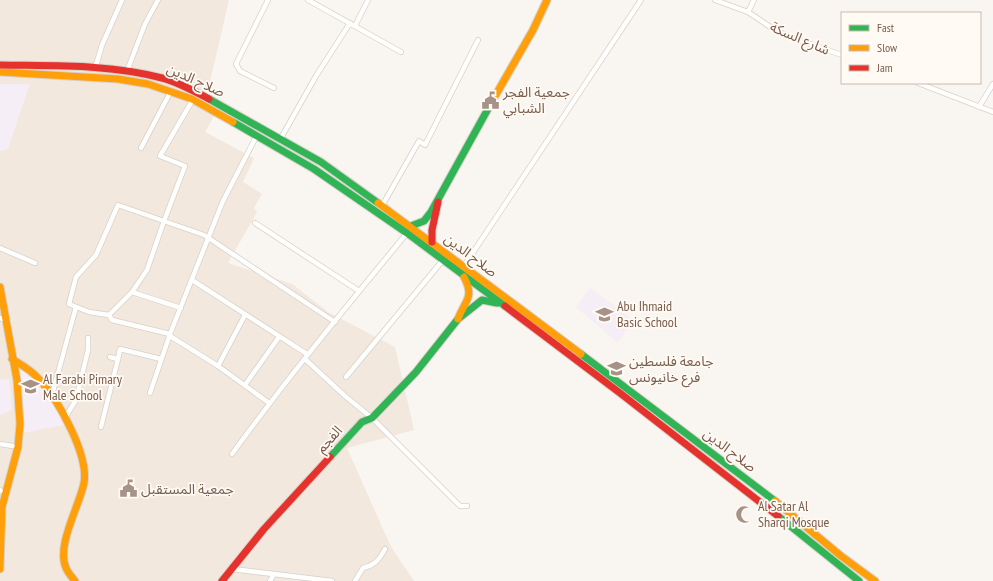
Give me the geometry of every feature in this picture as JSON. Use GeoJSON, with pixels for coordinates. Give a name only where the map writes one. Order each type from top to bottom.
{"type":"FeatureCollection","features":[{"type":"Feature","properties":{"kind":"main road"},"geometry":{"type":"LineString","coordinates":[[411,226],[424,221],[438,200],[500,86],[533,30],[546,0]]}},
{"type":"Feature","properties":{"kind":"main road","name":"صلاح الدين"},"geometry":{"type":"LineString","coordinates":[[0,65],[83,67],[127,71],[163,78],[190,89],[281,138],[321,162],[411,226],[772,499],[858,569],[875,581]]}},
{"type":"Feature","properties":{"kind":"main road","name":"صلاح الدين"},"geometry":{"type":"LineString","coordinates":[[0,72],[118,79],[148,84],[192,99],[257,135],[314,169],[407,233],[464,278],[626,398],[753,496],[858,581]]}},
{"type":"Feature","properties":{"kind":"main road"},"geometry":{"type":"LineString","coordinates":[[314,169],[316,163],[321,162]]}},
{"type":"Feature","properties":{"kind":"main road"},"geometry":{"type":"LineString","coordinates":[[340,187],[345,184],[345,179]]}},
{"type":"Feature","properties":{"kind":"main road"},"geometry":{"type":"LineString","coordinates":[[432,242],[431,227],[437,213],[438,200]]}},
{"type":"Feature","properties":{"kind":"main road"},"geometry":{"type":"LineString","coordinates":[[458,319],[472,295],[471,288],[464,278]]}},
{"type":"Feature","properties":{"kind":"main road"},"geometry":{"type":"LineString","coordinates":[[0,287],[17,380],[20,424],[18,447],[2,507],[0,569]]}},
{"type":"Feature","properties":{"kind":"main road"},"geometry":{"type":"LineString","coordinates":[[458,319],[482,300],[499,304]]}},
{"type":"Feature","properties":{"kind":"main road"},"geometry":{"type":"LineString","coordinates":[[0,308],[13,376],[16,412],[11,460],[0,493]]}},
{"type":"Feature","properties":{"kind":"main road","name":"الفجم"},"geometry":{"type":"LineString","coordinates":[[222,581],[264,529],[362,422],[372,418],[416,372],[458,319]]}},
{"type":"Feature","properties":{"kind":"main road"},"geometry":{"type":"LineString","coordinates":[[12,359],[22,362],[52,395],[66,416],[84,471],[84,482],[63,551],[66,568],[75,581]]}},
{"type":"Feature","properties":{"kind":"main road"},"geometry":{"type":"LineString","coordinates":[[626,398],[627,393],[631,392]]}},
{"type":"Feature","properties":{"kind":"main road"},"geometry":{"type":"LineString","coordinates":[[850,575],[857,575],[858,569]]}},
{"type":"Feature","properties":{"kind":"street"},"geometry":{"type":"LineString","coordinates":[[95,69],[102,46],[122,0]]}},
{"type":"Feature","properties":{"kind":"street"},"geometry":{"type":"LineString","coordinates":[[127,71],[145,24],[158,0]]}},
{"type":"Feature","properties":{"kind":"street"},"geometry":{"type":"LineString","coordinates":[[268,0],[236,64],[240,71],[274,88]]}},
{"type":"Feature","properties":{"kind":"street"},"geometry":{"type":"LineString","coordinates":[[308,0],[401,52]]}},
{"type":"Feature","properties":{"kind":"street"},"geometry":{"type":"LineString","coordinates":[[355,26],[368,0]]}},
{"type":"Feature","properties":{"kind":"street"},"geometry":{"type":"LineString","coordinates":[[464,266],[641,0]]}},
{"type":"Feature","properties":{"kind":"street","name":"شارع السكة"},"geometry":{"type":"LineString","coordinates":[[715,0],[748,12],[786,35],[841,55]]}},
{"type":"Feature","properties":{"kind":"street"},"geometry":{"type":"LineString","coordinates":[[748,12],[754,0]]}},
{"type":"Feature","properties":{"kind":"street"},"geometry":{"type":"LineString","coordinates":[[281,138],[316,76],[350,23]]}},
{"type":"Feature","properties":{"kind":"street"},"geometry":{"type":"LineString","coordinates":[[382,206],[419,141],[425,145],[478,40]]}},
{"type":"Feature","properties":{"kind":"street"},"geometry":{"type":"LineString","coordinates":[[921,84],[993,112]]}},
{"type":"Feature","properties":{"kind":"street"},"geometry":{"type":"LineString","coordinates":[[979,107],[993,84]]}},
{"type":"Feature","properties":{"kind":"street"},"geometry":{"type":"LineString","coordinates":[[141,148],[171,92]]}},
{"type":"Feature","properties":{"kind":"street"},"geometry":{"type":"LineString","coordinates":[[109,315],[132,292],[147,270],[185,166],[160,156],[192,101]]}},
{"type":"Feature","properties":{"kind":"street"},"geometry":{"type":"LineString","coordinates":[[150,393],[170,335],[223,201],[257,135]]}},
{"type":"Feature","properties":{"kind":"street"},"geometry":{"type":"LineString","coordinates":[[269,403],[218,366],[170,335],[112,320],[109,315],[89,312],[69,304],[76,277],[96,255],[118,204],[208,238],[335,322]]}},
{"type":"Feature","properties":{"kind":"street"},"geometry":{"type":"LineString","coordinates":[[255,223],[359,291]]}},
{"type":"Feature","properties":{"kind":"street"},"geometry":{"type":"LineString","coordinates":[[232,454],[269,403],[407,233]]}},
{"type":"Feature","properties":{"kind":"street"},"geometry":{"type":"LineString","coordinates":[[0,248],[35,263]]}},
{"type":"Feature","properties":{"kind":"street"},"geometry":{"type":"LineString","coordinates":[[346,377],[442,260]]}},
{"type":"Feature","properties":{"kind":"street"},"geometry":{"type":"LineString","coordinates":[[192,280],[279,337],[306,357],[345,396],[372,418],[460,506],[467,506]]}},
{"type":"Feature","properties":{"kind":"street"},"geometry":{"type":"LineString","coordinates":[[132,292],[181,308]]}},
{"type":"Feature","properties":{"kind":"street"},"geometry":{"type":"LineString","coordinates":[[52,395],[76,307]]}},
{"type":"Feature","properties":{"kind":"street"},"geometry":{"type":"LineString","coordinates":[[218,366],[245,315]]}},
{"type":"Feature","properties":{"kind":"street"},"geometry":{"type":"LineString","coordinates":[[245,385],[279,337]]}},
{"type":"Feature","properties":{"kind":"street"},"geometry":{"type":"LineString","coordinates":[[66,416],[76,400],[86,358],[88,338]]}},
{"type":"Feature","properties":{"kind":"street"},"geometry":{"type":"LineString","coordinates":[[101,427],[120,350],[161,360]]}},
{"type":"Feature","properties":{"kind":"street"},"geometry":{"type":"LineString","coordinates":[[110,357],[118,359]]}},
{"type":"Feature","properties":{"kind":"street"},"geometry":{"type":"LineString","coordinates":[[0,444],[13,446]]}},
{"type":"Feature","properties":{"kind":"street"},"geometry":{"type":"LineString","coordinates":[[355,581],[363,568],[372,566],[379,560],[385,549]]}},
{"type":"Feature","properties":{"kind":"street"},"geometry":{"type":"LineString","coordinates":[[232,569],[313,580],[332,581]]}},
{"type":"Feature","properties":{"kind":"street"},"geometry":{"type":"LineString","coordinates":[[270,581],[274,574]]}},
{"type":"Feature","properties":{"kind":"shaded area"},"geometry":{"type":"Polygon","coordinates":[[[0,0],[229,0],[205,103],[217,111],[205,132],[254,158],[243,182],[262,194],[254,208],[257,212],[228,263],[292,284],[328,312],[395,347],[414,430],[347,448],[391,547],[414,581],[0,581],[0,0]]]}},
{"type":"Feature","properties":{"kind":"shaded area"},"geometry":{"type":"Polygon","coordinates":[[[0,84],[30,84],[8,149],[0,151],[0,84]]]}},
{"type":"Feature","properties":{"kind":"shaded area","name":"Abu Ihmaid Basic School"},"geometry":{"type":"Polygon","coordinates":[[[590,288],[633,320],[618,343],[576,307],[590,288]]]}},
{"type":"Feature","properties":{"kind":"shaded area","name":"Al Farabi Pimary Male School"},"geometry":{"type":"Polygon","coordinates":[[[23,368],[52,400],[65,425],[23,433],[19,370],[23,368]]]}},
{"type":"Feature","properties":{"kind":"shaded area"},"geometry":{"type":"Polygon","coordinates":[[[9,379],[12,410],[0,415],[0,380],[9,379]]]}},
{"type":"Feature","properties":{"kind":"traffic: fast"},"geometry":{"type":"LineString","coordinates":[[411,226],[424,221],[431,212],[494,98]]}},
{"type":"Feature","properties":{"kind":"traffic: fast"},"geometry":{"type":"LineString","coordinates":[[209,99],[321,162],[378,203]]}},
{"type":"Feature","properties":{"kind":"traffic: fast"},"geometry":{"type":"LineString","coordinates":[[233,122],[314,169],[407,233],[505,306]]}},
{"type":"Feature","properties":{"kind":"traffic: fast"},"geometry":{"type":"LineString","coordinates":[[330,457],[362,422],[372,418],[416,372],[458,319],[482,300],[497,303]]}},
{"type":"Feature","properties":{"kind":"traffic: fast"},"geometry":{"type":"LineString","coordinates":[[581,354],[775,501]]}},
{"type":"Feature","properties":{"kind":"traffic: fast"},"geometry":{"type":"LineString","coordinates":[[778,516],[859,581]]}},
{"type":"Feature","properties":{"kind":"traffic: slow"},"geometry":{"type":"LineString","coordinates":[[494,98],[533,30],[547,0]]}},
{"type":"Feature","properties":{"kind":"traffic: slow"},"geometry":{"type":"LineString","coordinates":[[0,72],[118,79],[148,84],[192,99],[233,122]]}},
{"type":"Feature","properties":{"kind":"traffic: slow"},"geometry":{"type":"LineString","coordinates":[[378,203],[581,354]]}},
{"type":"Feature","properties":{"kind":"traffic: slow"},"geometry":{"type":"LineString","coordinates":[[458,319],[469,295],[469,290],[464,277]]}},
{"type":"Feature","properties":{"kind":"traffic: slow"},"geometry":{"type":"LineString","coordinates":[[0,287],[17,380],[20,424],[18,447],[2,507],[0,569]]}},
{"type":"Feature","properties":{"kind":"traffic: slow"},"geometry":{"type":"LineString","coordinates":[[12,359],[33,373],[47,388],[63,413],[77,443],[82,458],[84,483],[69,526],[64,549],[66,568],[75,581]]}},
{"type":"Feature","properties":{"kind":"traffic: slow"},"geometry":{"type":"LineString","coordinates":[[775,501],[841,556],[875,581]]}},
{"type":"Feature","properties":{"kind":"traffic: jam"},"geometry":{"type":"LineString","coordinates":[[0,65],[102,68],[142,73],[168,80],[186,87],[209,99]]}},
{"type":"Feature","properties":{"kind":"traffic: jam"},"geometry":{"type":"LineString","coordinates":[[432,242],[432,230],[438,202]]}},
{"type":"Feature","properties":{"kind":"traffic: jam"},"geometry":{"type":"LineString","coordinates":[[505,306],[778,516]]}},
{"type":"Feature","properties":{"kind":"traffic: jam"},"geometry":{"type":"LineString","coordinates":[[222,581],[264,529],[330,457]]}},
{"type":"Feature","properties":{"kind":"place","name":"جمعية الفجر الشبابي"},"geometry":{"type":"Point","coordinates":[490,100]}},
{"type":"Feature","properties":{"kind":"place","name":"Abu Ihmaid Basic School"},"geometry":{"type":"Point","coordinates":[604,314]}},
{"type":"Feature","properties":{"kind":"place","name":"جامعة فلسطين فرع خانيونس"},"geometry":{"type":"Point","coordinates":[616,369]}},
{"type":"Feature","properties":{"kind":"place","name":"Al Farabi Pimary Male School"},"geometry":{"type":"Point","coordinates":[30,387]}},
{"type":"Feature","properties":{"kind":"place","name":"جمعية المستقبل"},"geometry":{"type":"Point","coordinates":[128,489]}},
{"type":"Feature","properties":{"kind":"place","name":"Al Satar Al Sharqi Mosque"},"geometry":{"type":"Point","coordinates":[745,514]}}]}
